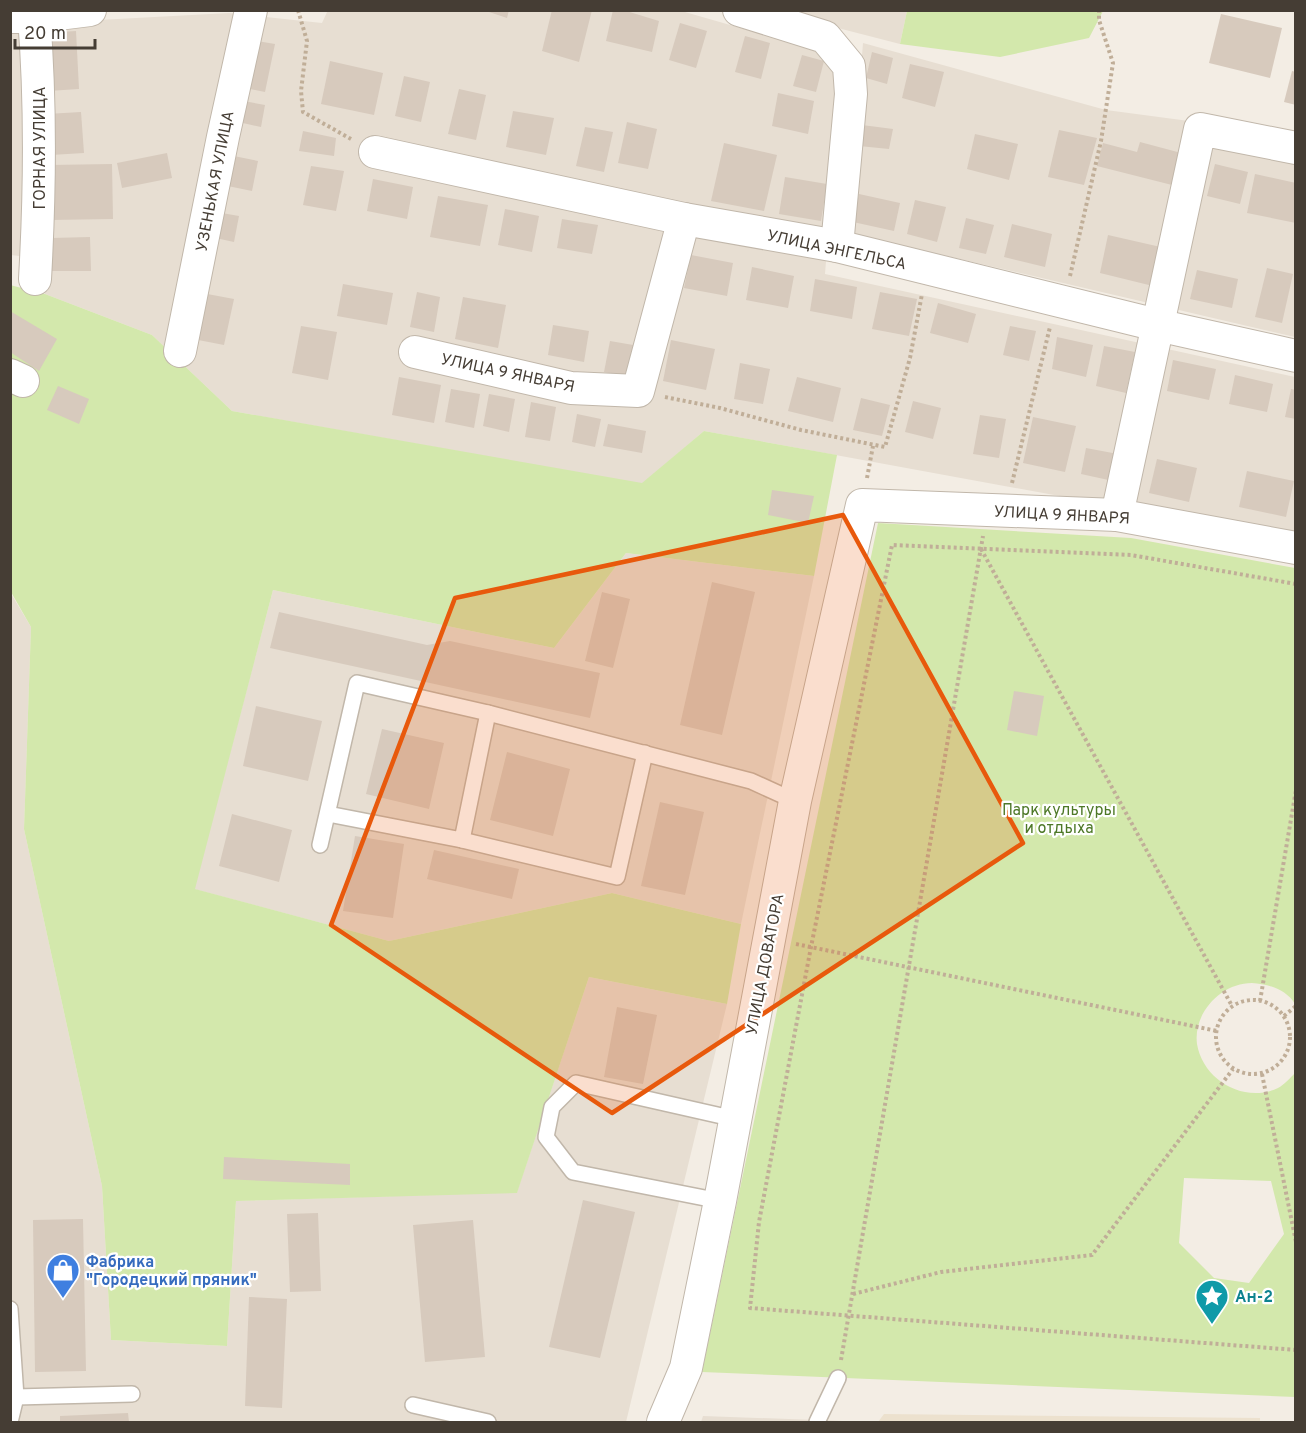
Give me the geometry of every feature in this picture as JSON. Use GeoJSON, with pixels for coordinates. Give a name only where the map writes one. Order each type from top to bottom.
{"type":"FeatureCollection","features":[{"type":"Feature","properties":{"kind":"street","name":"ГОРНАЯ УЛИЦА"},"geometry":{"type":"LineString","coordinates":[[35,279],[39,212],[39,81],[22,17],[90,10]]}},
{"type":"Feature","properties":{"kind":"street","name":"УЗЕНЬКАЯ УЛИЦА"},"geometry":{"type":"LineString","coordinates":[[180,351],[250,10]]}},
{"type":"Feature","properties":{"kind":"street"},"geometry":{"type":"LineString","coordinates":[[739,10],[825,37],[849,66],[851,94],[837,246]]}},
{"type":"Feature","properties":{"kind":"street"},"geometry":{"type":"LineString","coordinates":[[1117,515],[1200,129],[1296,148]]}},
{"type":"Feature","properties":{"kind":"street","name":"УЛИЦА ЭНГЕЛЬСА"},"geometry":{"type":"LineString","coordinates":[[375,152],[684,219],[837,246],[1061,302],[1296,356]]}},
{"type":"Feature","properties":{"kind":"street"},"geometry":{"type":"LineString","coordinates":[[638,391],[684,219]]}},
{"type":"Feature","properties":{"kind":"street","name":"УЛИЦА 9 ЯНВАРЯ"},"geometry":{"type":"LineString","coordinates":[[414,352],[571,388],[638,391]]}},
{"type":"Feature","properties":{"kind":"street","name":"УЛИЦА 9 ЯНВАРЯ"},"geometry":{"type":"LineString","coordinates":[[862,505],[1117,515],[1296,548]]}},
{"type":"Feature","properties":{"kind":"street","name":"УЛИЦА ДОВАТОРА"},"geometry":{"type":"LineString","coordinates":[[663,1422],[686,1368],[720,1201],[795,801],[862,505]]}},
{"type":"Feature","properties":{"kind":"lane"},"geometry":{"type":"LineString","coordinates":[[320,845],[357,684],[488,713],[751,781],[795,801]]}},
{"type":"Feature","properties":{"kind":"lane"},"geometry":{"type":"LineString","coordinates":[[462,840],[488,713]]}},
{"type":"Feature","properties":{"kind":"lane"},"geometry":{"type":"LineString","coordinates":[[328,814],[462,840],[617,876],[645,753]]}},
{"type":"Feature","properties":{"kind":"lane"},"geometry":{"type":"LineString","coordinates":[[720,1201],[573,1172],[546,1137],[552,1107],[576,1083],[735,1119]]}},
{"type":"Feature","properties":{"kind":"lane"},"geometry":{"type":"LineString","coordinates":[[10,1309],[16,1397],[10,1422]]}},
{"type":"Feature","properties":{"kind":"lane"},"geometry":{"type":"LineString","coordinates":[[817,1422],[838,1378]]}},
{"type":"Feature","properties":{"kind":"lane"},"geometry":{"type":"LineString","coordinates":[[16,1397],[132,1395]]}},
{"type":"Feature","properties":{"kind":"lane"},"geometry":{"type":"LineString","coordinates":[[413,1405],[488,1422]]}},
{"type":"Feature","properties":{"kind":"path"},"geometry":{"type":"LineString","coordinates":[[298,10],[307,41],[300,91],[303,112],[375,152]]}},
{"type":"Feature","properties":{"kind":"path"},"geometry":{"type":"LineString","coordinates":[[838,1378],[980,548],[1003,510],[1012,483],[1048,333],[1067,290],[1097,160],[1113,63],[1099,20],[1099,10]]}},
{"type":"Feature","properties":{"kind":"path"},"geometry":{"type":"LineString","coordinates":[[638,391],[720,408],[801,430],[885,447],[910,358],[927,269]]}},
{"type":"Feature","properties":{"kind":"path"},"geometry":{"type":"LineString","coordinates":[[1296,584],[1131,555],[892,544],[811,947],[759,1222],[750,1308],[1296,1350]]}},
{"type":"Feature","properties":{"kind":"path"},"geometry":{"type":"LineString","coordinates":[[980,548],[1232,1006]]}},
{"type":"Feature","properties":{"kind":"path"},"geometry":{"type":"LineString","coordinates":[[1260,1000],[1296,790]]}},
{"type":"Feature","properties":{"kind":"path"},"geometry":{"type":"LineString","coordinates":[[769,939],[1217,1031]]}},
{"type":"Feature","properties":{"kind":"path"},"geometry":{"type":"LineString","coordinates":[[1260,1000],[1274,1006],[1284,1016],[1293,1044],[1285,1058],[1275,1068],[1262,1074],[1247,1074],[1233,1069],[1223,1059],[1217,1045],[1217,1031],[1222,1017],[1232,1006],[1245,1001],[1260,1000]]}},
{"type":"Feature","properties":{"kind":"path"},"geometry":{"type":"LineString","coordinates":[[1284,1016],[1296,1005]]}},
{"type":"Feature","properties":{"kind":"path"},"geometry":{"type":"LineString","coordinates":[[853,1293],[941,1272],[1092,1255],[1233,1069]]}},
{"type":"Feature","properties":{"kind":"path"},"geometry":{"type":"LineString","coordinates":[[1262,1074],[1296,1242]]}},
{"type":"Feature","properties":{"kind":"highlighted area"},"geometry":{"type":"Polygon","coordinates":[[[843,515],[1023,843],[612,1113],[331,925],[455,598],[843,515]]]}},
{"type":"Feature","properties":{"kind":"shaded area"},"geometry":{"type":"Polygon","coordinates":[[[328,10],[678,10],[817,50],[841,73],[825,274],[1295,377],[1295,539],[704,431],[642,484],[232,411],[152,335],[45,294],[43,23],[229,13],[322,23],[328,10]]]}},
{"type":"Feature","properties":{"kind":"shaded area"},"geometry":{"type":"Polygon","coordinates":[[[10,11],[34,11],[28,257],[11,255],[10,11]]]}},
{"type":"Feature","properties":{"kind":"shaded area"},"geometry":{"type":"Polygon","coordinates":[[[772,11],[907,11],[900,44],[772,11]]]}},
{"type":"Feature","properties":{"kind":"shaded area"},"geometry":{"type":"Polygon","coordinates":[[[863,43],[1106,110],[1295,135],[1295,337],[848,233],[863,43]]]}},
{"type":"Feature","properties":{"kind":"shaded area"},"geometry":{"type":"Polygon","coordinates":[[[626,553],[814,576],[741,924],[612,893],[389,941],[194,889],[273,590],[554,648],[626,553]]]}},
{"type":"Feature","properties":{"kind":"shaded area"},"geometry":{"type":"Polygon","coordinates":[[[10,592],[31,627],[24,829],[102,1186],[111,1340],[227,1346],[236,1201],[517,1192],[589,977],[727,1004],[626,1422],[11,1422],[10,592]]]}},
{"type":"Feature","properties":{"kind":"shaded area"},"geometry":{"type":"Polygon","coordinates":[[[884,1414],[1260,1418],[1260,1422],[878,1422],[884,1414]]]}},
{"type":"Feature","properties":{"kind":"shaded area"},"geometry":{"type":"Polygon","coordinates":[[[703,1416],[870,1422],[701,1422],[703,1416]]]}},
{"type":"Feature","properties":{"kind":"green space"},"geometry":{"type":"Polygon","coordinates":[[[907,10],[1103,11],[1089,38],[1000,57],[900,44],[907,10]]]}},
{"type":"Feature","properties":{"kind":"green space"},"geometry":{"type":"Polygon","coordinates":[[[10,285],[45,294],[152,335],[232,411],[642,483],[704,431],[837,455],[814,576],[626,553],[554,648],[273,590],[195,889],[389,941],[612,893],[741,924],[727,1004],[589,977],[517,1193],[236,1201],[227,1346],[111,1340],[102,1186],[24,829],[31,627],[11,592],[10,285]]]}},
{"type":"Feature","properties":{"kind":"green space","name":"Парк культуры и отдыха"},"geometry":{"type":"Polygon","coordinates":[[[878,523],[1131,538],[1295,568],[1295,1004],[1282,991],[1270,986],[1252,983],[1230,988],[1220,994],[1204,1011],[1197,1032],[1197,1044],[1207,1068],[1227,1086],[1239,1091],[1265,1092],[1278,1088],[1295,1073],[1295,1397],[702,1372],[878,523]],[[1184,1178],[1179,1243],[1214,1278],[1249,1283],[1284,1234],[1271,1181],[1184,1178]]]}},
{"type":"Feature","properties":{"kind":"building"},"geometry":{"type":"Polygon","coordinates":[[[483,10],[509,10],[507,18],[483,10]]]}},
{"type":"Feature","properties":{"kind":"building"},"geometry":{"type":"Polygon","coordinates":[[[552,10],[592,10],[579,62],[542,51],[552,10]]]}},
{"type":"Feature","properties":{"kind":"building"},"geometry":{"type":"Polygon","coordinates":[[[613,10],[623,10],[659,21],[652,52],[606,41],[613,10]]]}},
{"type":"Feature","properties":{"kind":"building"},"geometry":{"type":"Polygon","coordinates":[[[1221,14],[1282,28],[1270,78],[1209,63],[1221,14]]]}},
{"type":"Feature","properties":{"kind":"building"},"geometry":{"type":"Polygon","coordinates":[[[680,23],[707,31],[696,68],[669,60],[680,23]]]}},
{"type":"Feature","properties":{"kind":"building"},"geometry":{"type":"Polygon","coordinates":[[[76,31],[79,89],[48,91],[45,33],[76,31]]]}},
{"type":"Feature","properties":{"kind":"building"},"geometry":{"type":"Polygon","coordinates":[[[745,36],[770,43],[761,79],[735,72],[745,36]]]}},
{"type":"Feature","properties":{"kind":"building"},"geometry":{"type":"Polygon","coordinates":[[[251,40],[275,44],[265,92],[241,87],[251,40]]]}},
{"type":"Feature","properties":{"kind":"building"},"geometry":{"type":"Polygon","coordinates":[[[872,52],[893,58],[887,84],[866,78],[872,52]]]}},
{"type":"Feature","properties":{"kind":"building"},"geometry":{"type":"Polygon","coordinates":[[[802,55],[824,61],[816,92],[793,86],[802,55]]]}},
{"type":"Feature","properties":{"kind":"building"},"geometry":{"type":"Polygon","coordinates":[[[330,61],[383,73],[374,115],[321,104],[330,61]]]}},
{"type":"Feature","properties":{"kind":"building"},"geometry":{"type":"Polygon","coordinates":[[[910,64],[944,72],[935,107],[902,98],[910,64]]]}},
{"type":"Feature","properties":{"kind":"building"},"geometry":{"type":"Polygon","coordinates":[[[1292,71],[1296,72],[1296,105],[1284,102],[1292,71]]]}},
{"type":"Feature","properties":{"kind":"building"},"geometry":{"type":"Polygon","coordinates":[[[404,76],[430,82],[421,122],[395,116],[404,76]]]}},
{"type":"Feature","properties":{"kind":"building"},"geometry":{"type":"Polygon","coordinates":[[[459,89],[486,95],[476,140],[448,134],[459,89]]]}},
{"type":"Feature","properties":{"kind":"building"},"geometry":{"type":"Polygon","coordinates":[[[778,93],[814,101],[808,134],[772,126],[778,93]]]}},
{"type":"Feature","properties":{"kind":"building"},"geometry":{"type":"Polygon","coordinates":[[[238,100],[265,105],[261,127],[234,121],[238,100]]]}},
{"type":"Feature","properties":{"kind":"building"},"geometry":{"type":"Polygon","coordinates":[[[513,111],[554,118],[546,155],[506,147],[513,111]]]}},
{"type":"Feature","properties":{"kind":"building"},"geometry":{"type":"Polygon","coordinates":[[[81,112],[84,153],[51,155],[47,114],[81,112]]]}},
{"type":"Feature","properties":{"kind":"building"},"geometry":{"type":"Polygon","coordinates":[[[627,122],[657,129],[648,169],[618,163],[627,122]]]}},
{"type":"Feature","properties":{"kind":"building"},"geometry":{"type":"Polygon","coordinates":[[[862,125],[893,129],[889,149],[859,146],[862,125]]]}},
{"type":"Feature","properties":{"kind":"building"},"geometry":{"type":"Polygon","coordinates":[[[585,127],[613,132],[604,172],[576,166],[585,127]]]}},
{"type":"Feature","properties":{"kind":"building"},"geometry":{"type":"Polygon","coordinates":[[[1059,130],[1097,138],[1084,185],[1048,177],[1059,130]]]}},
{"type":"Feature","properties":{"kind":"building"},"geometry":{"type":"Polygon","coordinates":[[[303,131],[336,138],[334,156],[299,151],[303,131]]]}},
{"type":"Feature","properties":{"kind":"building"},"geometry":{"type":"Polygon","coordinates":[[[975,134],[1018,144],[1009,180],[967,169],[975,134]]]}},
{"type":"Feature","properties":{"kind":"building"},"geometry":{"type":"Polygon","coordinates":[[[1140,142],[1185,154],[1176,186],[1097,166],[1103,143],[1137,152],[1140,142]]]}},
{"type":"Feature","properties":{"kind":"building"},"geometry":{"type":"Polygon","coordinates":[[[724,143],[777,155],[764,211],[711,201],[724,143]]]}},
{"type":"Feature","properties":{"kind":"building"},"geometry":{"type":"Polygon","coordinates":[[[167,153],[172,178],[122,188],[117,163],[167,153]]]}},
{"type":"Feature","properties":{"kind":"building"},"geometry":{"type":"Polygon","coordinates":[[[224,154],[258,161],[252,191],[218,184],[224,154]]]}},
{"type":"Feature","properties":{"kind":"building"},"geometry":{"type":"Polygon","coordinates":[[[112,164],[113,219],[50,220],[49,165],[112,164]]]}},
{"type":"Feature","properties":{"kind":"building"},"geometry":{"type":"Polygon","coordinates":[[[1215,164],[1248,172],[1240,204],[1207,196],[1215,164]]]}},
{"type":"Feature","properties":{"kind":"building"},"geometry":{"type":"Polygon","coordinates":[[[311,166],[344,171],[336,211],[303,205],[311,166]]]}},
{"type":"Feature","properties":{"kind":"building"},"geometry":{"type":"Polygon","coordinates":[[[1255,174],[1296,183],[1296,223],[1247,213],[1255,174]]]}},
{"type":"Feature","properties":{"kind":"building"},"geometry":{"type":"Polygon","coordinates":[[[785,177],[827,184],[821,221],[779,214],[785,177]]]}},
{"type":"Feature","properties":{"kind":"building"},"geometry":{"type":"Polygon","coordinates":[[[373,179],[413,187],[407,219],[367,211],[373,179]]]}},
{"type":"Feature","properties":{"kind":"building"},"geometry":{"type":"Polygon","coordinates":[[[859,194],[900,203],[894,231],[853,222],[859,194]]]}},
{"type":"Feature","properties":{"kind":"building"},"geometry":{"type":"Polygon","coordinates":[[[438,196],[488,205],[480,246],[430,237],[438,196]]]}},
{"type":"Feature","properties":{"kind":"building"},"geometry":{"type":"Polygon","coordinates":[[[915,200],[946,207],[937,242],[907,234],[915,200]]]}},
{"type":"Feature","properties":{"kind":"building"},"geometry":{"type":"Polygon","coordinates":[[[505,209],[539,216],[532,252],[498,245],[505,209]]]}},
{"type":"Feature","properties":{"kind":"building"},"geometry":{"type":"Polygon","coordinates":[[[216,212],[239,216],[234,242],[211,237],[216,212]]]}},
{"type":"Feature","properties":{"kind":"building"},"geometry":{"type":"Polygon","coordinates":[[[966,218],[994,225],[986,254],[959,248],[966,218]]]}},
{"type":"Feature","properties":{"kind":"building"},"geometry":{"type":"Polygon","coordinates":[[[562,219],[598,225],[592,254],[557,248],[562,219]]]}},
{"type":"Feature","properties":{"kind":"building"},"geometry":{"type":"Polygon","coordinates":[[[1012,224],[1052,234],[1045,267],[1004,257],[1012,224]]]}},
{"type":"Feature","properties":{"kind":"building"},"geometry":{"type":"Polygon","coordinates":[[[1108,235],[1165,248],[1157,287],[1100,273],[1108,235]]]}},
{"type":"Feature","properties":{"kind":"building"},"geometry":{"type":"Polygon","coordinates":[[[90,237],[91,271],[52,271],[51,238],[90,237]]]}},
{"type":"Feature","properties":{"kind":"building"},"geometry":{"type":"Polygon","coordinates":[[[691,255],[733,263],[727,296],[684,288],[691,255]]]}},
{"type":"Feature","properties":{"kind":"building"},"geometry":{"type":"Polygon","coordinates":[[[752,267],[794,276],[788,308],[746,300],[752,267]]]}},
{"type":"Feature","properties":{"kind":"building"},"geometry":{"type":"Polygon","coordinates":[[[1267,268],[1293,274],[1282,323],[1255,317],[1267,268]]]}},
{"type":"Feature","properties":{"kind":"building"},"geometry":{"type":"Polygon","coordinates":[[[1197,270],[1238,279],[1232,308],[1190,299],[1197,270]]]}},
{"type":"Feature","properties":{"kind":"building"},"geometry":{"type":"Polygon","coordinates":[[[815,279],[857,287],[852,319],[810,311],[815,279]]]}},
{"type":"Feature","properties":{"kind":"building"},"geometry":{"type":"Polygon","coordinates":[[[343,284],[393,293],[387,325],[337,316],[343,284]]]}},
{"type":"Feature","properties":{"kind":"building"},"geometry":{"type":"Polygon","coordinates":[[[417,292],[440,297],[434,332],[410,327],[417,292]]]}},
{"type":"Feature","properties":{"kind":"building"},"geometry":{"type":"Polygon","coordinates":[[[880,292],[917,299],[909,336],[872,329],[880,292]]]}},
{"type":"Feature","properties":{"kind":"building"},"geometry":{"type":"Polygon","coordinates":[[[202,293],[234,299],[224,345],[193,339],[202,293]]]}},
{"type":"Feature","properties":{"kind":"building"},"geometry":{"type":"Polygon","coordinates":[[[463,297],[506,305],[498,348],[455,339],[463,297]]]}},
{"type":"Feature","properties":{"kind":"building"},"geometry":{"type":"Polygon","coordinates":[[[938,303],[976,314],[968,343],[930,333],[938,303]]]}},
{"type":"Feature","properties":{"kind":"building"},"geometry":{"type":"Polygon","coordinates":[[[10,311],[57,339],[39,371],[10,352],[10,311]]]}},
{"type":"Feature","properties":{"kind":"building"},"geometry":{"type":"Polygon","coordinates":[[[553,325],[589,331],[584,362],[548,355],[553,325]]]}},
{"type":"Feature","properties":{"kind":"building"},"geometry":{"type":"Polygon","coordinates":[[[301,326],[337,332],[328,380],[292,373],[301,326]]]}},
{"type":"Feature","properties":{"kind":"building"},"geometry":{"type":"Polygon","coordinates":[[[1010,326],[1036,331],[1029,361],[1003,355],[1010,326]]]}},
{"type":"Feature","properties":{"kind":"building"},"geometry":{"type":"Polygon","coordinates":[[[1057,337],[1093,345],[1086,377],[1052,369],[1057,337]]]}},
{"type":"Feature","properties":{"kind":"building"},"geometry":{"type":"Polygon","coordinates":[[[671,340],[715,349],[706,390],[663,381],[671,340]]]}},
{"type":"Feature","properties":{"kind":"building"},"geometry":{"type":"Polygon","coordinates":[[[610,341],[639,346],[633,378],[604,372],[610,341]]]}},
{"type":"Feature","properties":{"kind":"building"},"geometry":{"type":"Polygon","coordinates":[[[1104,346],[1135,352],[1126,393],[1096,386],[1104,346]]]}},
{"type":"Feature","properties":{"kind":"building"},"geometry":{"type":"Polygon","coordinates":[[[1173,360],[1216,369],[1209,400],[1167,391],[1173,360]]]}},
{"type":"Feature","properties":{"kind":"building"},"geometry":{"type":"Polygon","coordinates":[[[740,363],[770,369],[763,404],[734,399],[740,363]]]}},
{"type":"Feature","properties":{"kind":"building"},"geometry":{"type":"Polygon","coordinates":[[[1235,375],[1273,384],[1267,412],[1229,404],[1235,375]]]}},
{"type":"Feature","properties":{"kind":"building"},"geometry":{"type":"Polygon","coordinates":[[[399,377],[441,385],[434,423],[392,415],[399,377]]]}},
{"type":"Feature","properties":{"kind":"building"},"geometry":{"type":"Polygon","coordinates":[[[797,377],[841,388],[833,422],[788,411],[797,377]]]}},
{"type":"Feature","properties":{"kind":"building"},"geometry":{"type":"Polygon","coordinates":[[[58,386],[89,399],[79,424],[47,410],[58,386]]]}},
{"type":"Feature","properties":{"kind":"building"},"geometry":{"type":"Polygon","coordinates":[[[451,389],[480,394],[474,428],[445,422],[451,389]]]}},
{"type":"Feature","properties":{"kind":"building"},"geometry":{"type":"Polygon","coordinates":[[[1291,389],[1296,390],[1296,419],[1285,417],[1291,389]]]}},
{"type":"Feature","properties":{"kind":"building"},"geometry":{"type":"Polygon","coordinates":[[[489,394],[515,399],[509,432],[483,426],[489,394]]]}},
{"type":"Feature","properties":{"kind":"building"},"geometry":{"type":"Polygon","coordinates":[[[861,398],[890,405],[882,436],[853,430],[861,398]]]}},
{"type":"Feature","properties":{"kind":"building"},"geometry":{"type":"Polygon","coordinates":[[[913,401],[941,408],[933,439],[905,432],[913,401]]]}},
{"type":"Feature","properties":{"kind":"building"},"geometry":{"type":"Polygon","coordinates":[[[531,402],[556,407],[550,441],[525,437],[531,402]]]}},
{"type":"Feature","properties":{"kind":"building"},"geometry":{"type":"Polygon","coordinates":[[[577,414],[601,419],[595,447],[572,442],[577,414]]]}},
{"type":"Feature","properties":{"kind":"building"},"geometry":{"type":"Polygon","coordinates":[[[980,415],[1006,419],[999,458],[973,454],[980,415]]]}},
{"type":"Feature","properties":{"kind":"building"},"geometry":{"type":"Polygon","coordinates":[[[1033,417],[1076,426],[1065,472],[1023,463],[1033,417]]]}},
{"type":"Feature","properties":{"kind":"building"},"geometry":{"type":"Polygon","coordinates":[[[608,424],[646,431],[642,453],[603,446],[608,424]]]}},
{"type":"Feature","properties":{"kind":"building"},"geometry":{"type":"Polygon","coordinates":[[[1086,448],[1118,454],[1113,481],[1081,474],[1086,448]]]}},
{"type":"Feature","properties":{"kind":"building"},"geometry":{"type":"Polygon","coordinates":[[[1157,459],[1197,468],[1189,502],[1149,493],[1157,459]]]}},
{"type":"Feature","properties":{"kind":"building"},"geometry":{"type":"Polygon","coordinates":[[[1247,471],[1294,481],[1286,517],[1239,507],[1247,471]]]}},
{"type":"Feature","properties":{"kind":"building"},"geometry":{"type":"Polygon","coordinates":[[[772,490],[814,496],[808,523],[768,515],[772,490]]]}},
{"type":"Feature","properties":{"kind":"building"},"geometry":{"type":"Polygon","coordinates":[[[712,582],[755,592],[722,735],[680,725],[712,582]]]}},
{"type":"Feature","properties":{"kind":"building"},"geometry":{"type":"Polygon","coordinates":[[[602,592],[630,599],[613,668],[585,661],[602,592]]]}},
{"type":"Feature","properties":{"kind":"building"},"geometry":{"type":"Polygon","coordinates":[[[279,612],[427,645],[450,641],[600,673],[590,718],[270,648],[279,612]]]}},
{"type":"Feature","properties":{"kind":"building"},"geometry":{"type":"Polygon","coordinates":[[[1014,691],[1044,696],[1037,736],[1007,730],[1014,691]]]}},
{"type":"Feature","properties":{"kind":"building"},"geometry":{"type":"Polygon","coordinates":[[[256,706],[322,721],[308,781],[243,766],[256,706]]]}},
{"type":"Feature","properties":{"kind":"building"},"geometry":{"type":"Polygon","coordinates":[[[382,729],[444,743],[429,809],[366,794],[382,729]]]}},
{"type":"Feature","properties":{"kind":"building"},"geometry":{"type":"Polygon","coordinates":[[[507,752],[570,769],[553,836],[490,820],[507,752]]]}},
{"type":"Feature","properties":{"kind":"building"},"geometry":{"type":"Polygon","coordinates":[[[660,802],[704,812],[685,895],[641,886],[660,802]]]}},
{"type":"Feature","properties":{"kind":"building"},"geometry":{"type":"Polygon","coordinates":[[[232,814],[292,830],[279,882],[219,866],[232,814]]]}},
{"type":"Feature","properties":{"kind":"building"},"geometry":{"type":"Polygon","coordinates":[[[355,836],[404,844],[393,918],[343,911],[355,836]]]}},
{"type":"Feature","properties":{"kind":"building"},"geometry":{"type":"Polygon","coordinates":[[[434,850],[519,869],[512,899],[427,879],[434,850]]]}},
{"type":"Feature","properties":{"kind":"building"},"geometry":{"type":"Polygon","coordinates":[[[617,1007],[657,1015],[643,1084],[604,1077],[617,1007]]]}},
{"type":"Feature","properties":{"kind":"building"},"geometry":{"type":"Polygon","coordinates":[[[224,1157],[350,1164],[350,1185],[223,1179],[224,1157]]]}},
{"type":"Feature","properties":{"kind":"building"},"geometry":{"type":"Polygon","coordinates":[[[583,1200],[635,1212],[600,1358],[549,1347],[583,1200]]]}},
{"type":"Feature","properties":{"kind":"building"},"geometry":{"type":"Polygon","coordinates":[[[318,1213],[321,1291],[290,1292],[287,1214],[318,1213]]]}},
{"type":"Feature","properties":{"kind":"building"},"geometry":{"type":"Polygon","coordinates":[[[83,1219],[86,1371],[35,1372],[33,1220],[83,1219]]]}},
{"type":"Feature","properties":{"kind":"building"},"geometry":{"type":"Polygon","coordinates":[[[473,1220],[485,1357],[425,1362],[413,1225],[473,1220]]]}},
{"type":"Feature","properties":{"kind":"building"},"geometry":{"type":"Polygon","coordinates":[[[249,1297],[287,1299],[282,1408],[245,1406],[249,1297]]]}},
{"type":"Feature","properties":{"kind":"building"},"geometry":{"type":"Polygon","coordinates":[[[128,1413],[129,1422],[60,1422],[60,1416],[128,1413]]]}},
{"type":"Feature","properties":{"kind":"place","name":"Фабрика \"Городецкий пряник\""},"geometry":{"type":"Point","coordinates":[63,1299]}},
{"type":"Feature","properties":{"kind":"place","name":"Ан-2"},"geometry":{"type":"Point","coordinates":[1212,1325]}}]}
